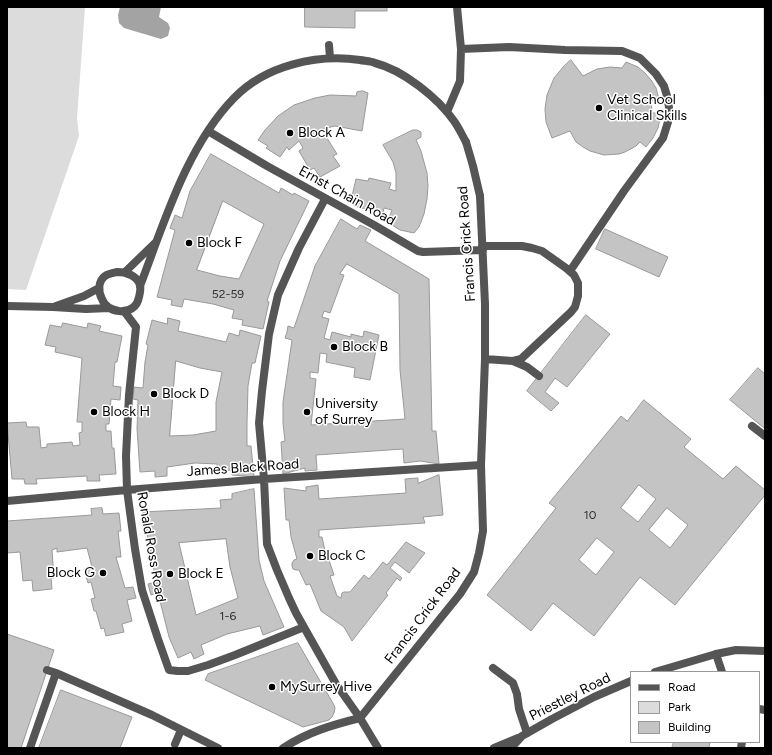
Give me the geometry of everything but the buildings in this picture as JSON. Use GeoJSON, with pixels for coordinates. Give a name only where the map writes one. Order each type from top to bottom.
{"type":"FeatureCollection","features":[{"type":"Feature","properties":{"kind":"street"},"geometry":{"type":"LineString","coordinates":[[447,112],[460,81],[461,49],[457,7]]}},
{"type":"Feature","properties":{"kind":"street"},"geometry":{"type":"LineString","coordinates":[[329,45],[330,58]]}},
{"type":"Feature","properties":{"kind":"street"},"geometry":{"type":"LineString","coordinates":[[461,49],[509,47],[622,51],[640,58],[656,74],[664,86],[669,107],[668,122],[663,138],[624,191],[570,271],[578,284],[579,290],[577,301],[571,312],[521,359],[513,361],[485,359]]}},
{"type":"Feature","properties":{"kind":"street","name":"Francis Crick Road"},"geometry":{"type":"LineString","coordinates":[[140,286],[174,197],[188,167],[208,131],[219,115],[235,97],[266,75],[292,64],[330,58],[375,62],[387,67],[416,84],[438,102],[456,123],[466,142],[480,196],[485,304],[485,359],[481,465],[483,531],[479,553],[474,572],[460,594],[360,718]]}},
{"type":"Feature","properties":{"kind":"street","name":"Ernst Chain Road"},"geometry":{"type":"LineString","coordinates":[[208,131],[266,166],[374,225],[418,251],[430,252],[522,246],[542,251],[570,271]]}},
{"type":"Feature","properties":{"kind":"street"},"geometry":{"type":"LineString","coordinates":[[324,198],[278,295],[269,334],[259,423],[264,479],[267,544],[276,570],[304,627],[336,684],[360,718],[378,748]]}},
{"type":"Feature","properties":{"kind":"street","name":"Francis Crick Road"},"geometry":{"type":"LineString","coordinates":[[125,272],[158,239]]}},
{"type":"Feature","properties":{"kind":"street"},"geometry":{"type":"LineString","coordinates":[[117,272],[125,272],[137,280],[140,286],[138,302],[132,309],[115,311],[105,305],[100,295],[99,288],[104,276],[117,272]]}},
{"type":"Feature","properties":{"kind":"street"},"geometry":{"type":"LineString","coordinates":[[53,307],[84,296],[99,288]]}},
{"type":"Feature","properties":{"kind":"street"},"geometry":{"type":"LineString","coordinates":[[7,306],[86,309],[109,308]]}},
{"type":"Feature","properties":{"kind":"street","name":"Ronald Ross Road"},"geometry":{"type":"LineString","coordinates":[[124,311],[136,328],[129,395],[126,456],[127,490],[142,590],[170,670],[188,671],[201,667],[304,627]]}},
{"type":"Feature","properties":{"kind":"street"},"geometry":{"type":"LineString","coordinates":[[513,361],[527,367],[539,376]]}},
{"type":"Feature","properties":{"kind":"street"},"geometry":{"type":"LineString","coordinates":[[752,426],[765,436]]}},
{"type":"Feature","properties":{"kind":"street","name":"James Black Road"},"geometry":{"type":"LineString","coordinates":[[7,501],[264,479],[481,465]]}},
{"type":"Feature","properties":{"kind":"street"},"geometry":{"type":"LineString","coordinates":[[659,671],[716,654],[736,650],[765,651]]}},
{"type":"Feature","properties":{"kind":"street"},"geometry":{"type":"LineString","coordinates":[[716,654],[722,671]]}},
{"type":"Feature","properties":{"kind":"street"},"geometry":{"type":"LineString","coordinates":[[492,668],[513,683],[517,694],[525,735]]}},
{"type":"Feature","properties":{"kind":"street"},"geometry":{"type":"LineString","coordinates":[[47,670],[152,715],[218,748]]}},
{"type":"Feature","properties":{"kind":"street"},"geometry":{"type":"LineString","coordinates":[[30,748],[56,673]]}},
{"type":"Feature","properties":{"kind":"street","name":"Priestley Road"},"geometry":{"type":"LineString","coordinates":[[494,748],[525,735],[552,718],[630,681]]}},
{"type":"Feature","properties":{"kind":"street"},"geometry":{"type":"LineString","coordinates":[[283,748],[296,740],[315,732],[333,725],[360,718]]}},
{"type":"Feature","properties":{"kind":"street"},"geometry":{"type":"LineString","coordinates":[[175,744],[181,730]]}},
{"type":"Feature","properties":{"kind":"street","name":"Priestley Road"},"geometry":{"type":"LineString","coordinates":[[511,748],[525,735]]}},
{"type":"Feature","properties":{"kind":"green space"},"geometry":{"type":"Polygon","coordinates":[[[7,7],[85,7],[77,118],[79,136],[26,290],[7,289],[7,7]]]}},
{"type":"Feature","properties":{"kind":"green space"},"geometry":{"type":"Polygon","coordinates":[[[763,7],[765,7],[765,212],[764,211],[763,7]]]}},
{"type":"Feature","properties":{"kind":"shaded area"},"geometry":{"type":"Polygon","coordinates":[[[120,7],[161,7],[159,17],[168,23],[170,28],[168,36],[161,39],[124,28],[119,23],[118,15],[120,7]]]}},
{"type":"Feature","properties":{"kind":"place","name":"Vet School Clinical Skills"},"geometry":{"type":"Point","coordinates":[599,108]}},
{"type":"Feature","properties":{"kind":"place","name":"Block A"},"geometry":{"type":"Point","coordinates":[290,133]}},
{"type":"Feature","properties":{"kind":"place","name":"Block F"},"geometry":{"type":"Point","coordinates":[189,243]}},
{"type":"Feature","properties":{"kind":"place","name":"Block B"},"geometry":{"type":"Point","coordinates":[334,347]}},
{"type":"Feature","properties":{"kind":"place","name":"Block D"},"geometry":{"type":"Point","coordinates":[154,394]}},
{"type":"Feature","properties":{"kind":"place","name":"Block H"},"geometry":{"type":"Point","coordinates":[94,412]}},
{"type":"Feature","properties":{"kind":"place","name":"University of Surrey"},"geometry":{"type":"Point","coordinates":[307,412]}},
{"type":"Feature","properties":{"kind":"place","name":"Block C"},"geometry":{"type":"Point","coordinates":[310,556]}},
{"type":"Feature","properties":{"kind":"place","name":"Block G"},"geometry":{"type":"Point","coordinates":[103,573]}},
{"type":"Feature","properties":{"kind":"place","name":"Block E"},"geometry":{"type":"Point","coordinates":[170,574]}},
{"type":"Feature","properties":{"kind":"place","name":"MySurrey Hive"},"geometry":{"type":"Point","coordinates":[272,687]}}]}
